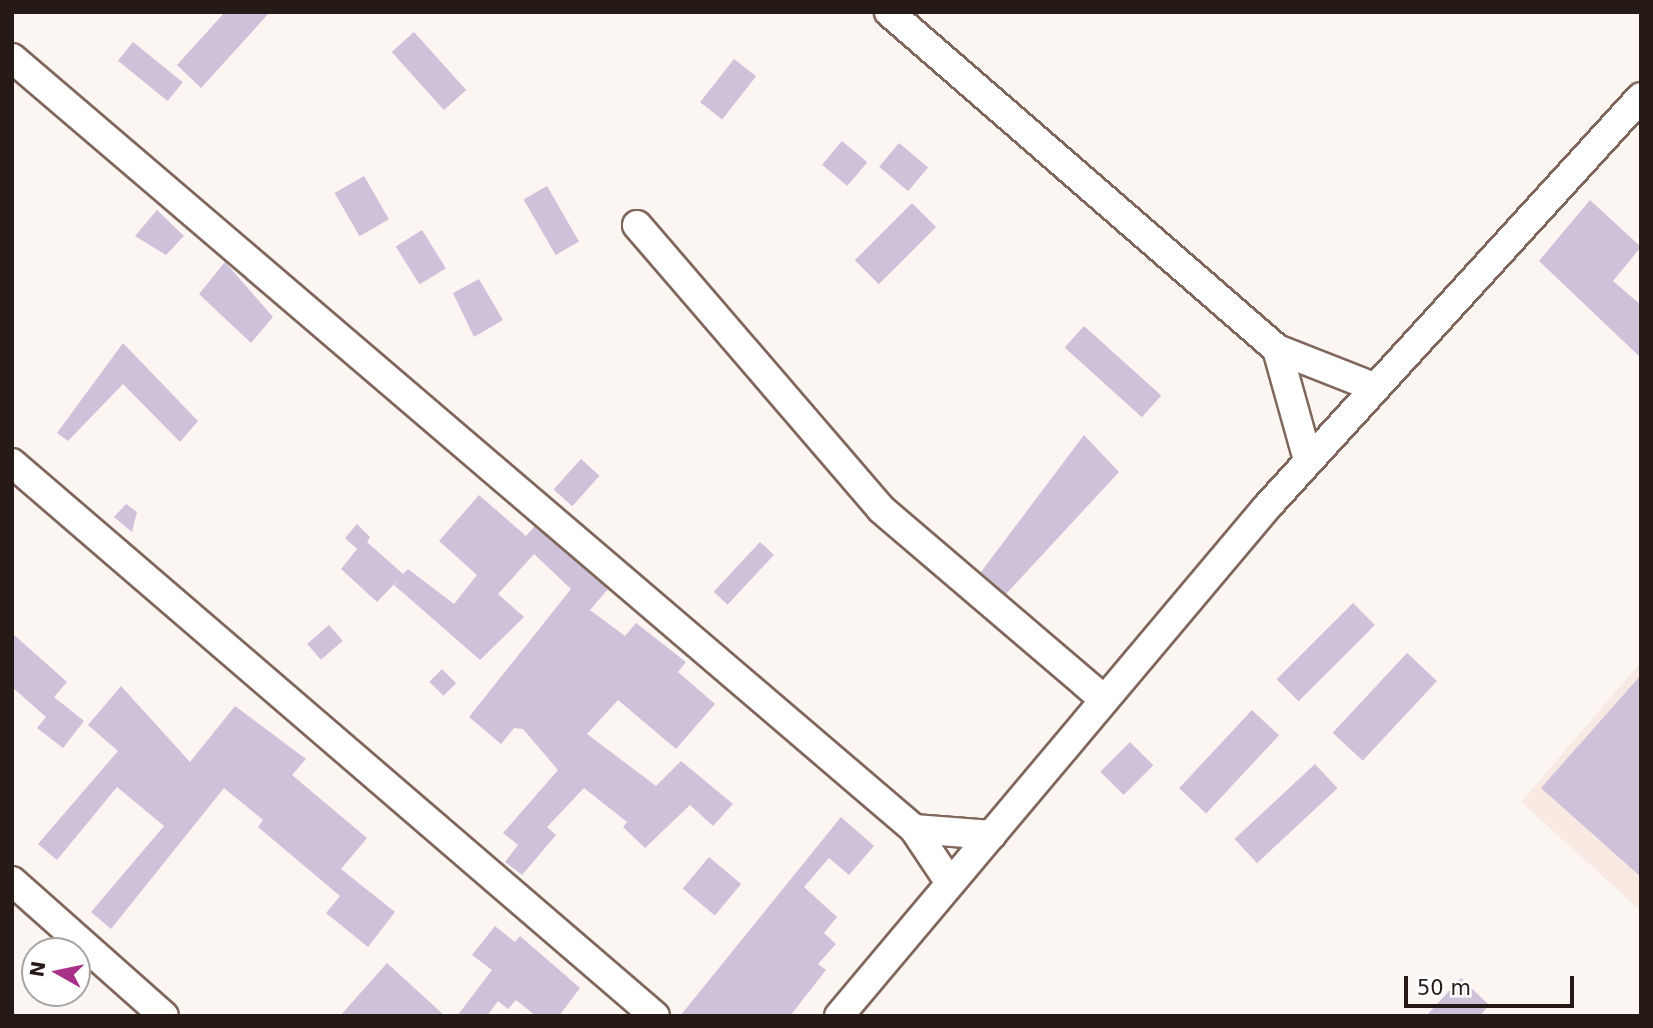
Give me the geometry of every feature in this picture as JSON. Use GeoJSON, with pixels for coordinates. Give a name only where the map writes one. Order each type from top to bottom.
{"type":"FeatureCollection","features":[{"type":"Feature","properties":{"kind":"street"},"geometry":{"type":"LineString","coordinates":[[889,12],[1277,349],[1376,388]]}},
{"type":"Feature","properties":{"kind":"street"},"geometry":{"type":"LineString","coordinates":[[12,58],[914,829],[950,883]]}},
{"type":"Feature","properties":{"kind":"street"},"geometry":{"type":"LineString","coordinates":[[839,1016],[992,835],[1102,698],[1308,460],[1641,97]]}},
{"type":"Feature","properties":{"kind":"street"},"geometry":{"type":"LineString","coordinates":[[637,225],[881,509],[1102,698]]}},
{"type":"Feature","properties":{"kind":"street"},"geometry":{"type":"LineString","coordinates":[[1277,349],[1308,460]]}},
{"type":"Feature","properties":{"kind":"street"},"geometry":{"type":"LineString","coordinates":[[12,463],[655,1016]]}},
{"type":"Feature","properties":{"kind":"street"},"geometry":{"type":"LineString","coordinates":[[914,829],[992,835]]}},
{"type":"Feature","properties":{"kind":"street"},"geometry":{"type":"LineString","coordinates":[[12,881],[164,1016]]}},
{"type":"Feature","properties":{"kind":"shaded area"},"geometry":{"type":"Polygon","coordinates":[[[1641,662],[1641,911],[1521,802],[1641,662]]]}},
{"type":"Feature","properties":{"kind":"building"},"geometry":{"type":"Polygon","coordinates":[[[225,12],[270,12],[201,88],[177,65],[225,12]]]}},
{"type":"Feature","properties":{"kind":"building"},"geometry":{"type":"Polygon","coordinates":[[[414,32],[466,90],[444,110],[392,52],[414,32]]]}},
{"type":"Feature","properties":{"kind":"building"},"geometry":{"type":"Polygon","coordinates":[[[133,42],[183,82],[168,101],[118,61],[133,42]]]}},
{"type":"Feature","properties":{"kind":"building"},"geometry":{"type":"Polygon","coordinates":[[[734,59],[756,76],[722,120],[700,102],[734,59]]]}},
{"type":"Feature","properties":{"kind":"building"},"geometry":{"type":"Polygon","coordinates":[[[842,141],[867,162],[847,186],[822,165],[842,141]]]}},
{"type":"Feature","properties":{"kind":"building"},"geometry":{"type":"Polygon","coordinates":[[[899,143],[928,167],[908,191],[879,167],[899,143]]]}},
{"type":"Feature","properties":{"kind":"building"},"geometry":{"type":"Polygon","coordinates":[[[364,176],[389,219],[360,236],[335,193],[364,176]]]}},
{"type":"Feature","properties":{"kind":"building"},"geometry":{"type":"Polygon","coordinates":[[[547,186],[579,241],[556,255],[524,200],[547,186]]]}},
{"type":"Feature","properties":{"kind":"building"},"geometry":{"type":"Polygon","coordinates":[[[1590,200],[1641,247],[1613,281],[1641,305],[1641,358],[1539,261],[1590,200]]]}},
{"type":"Feature","properties":{"kind":"building"},"geometry":{"type":"Polygon","coordinates":[[[912,203],[936,227],[879,284],[855,260],[912,203]]]}},
{"type":"Feature","properties":{"kind":"building"},"geometry":{"type":"Polygon","coordinates":[[[157,210],[184,236],[166,255],[135,236],[157,210]]]}},
{"type":"Feature","properties":{"kind":"building"},"geometry":{"type":"Polygon","coordinates":[[[422,230],[446,268],[420,285],[396,246],[422,230]]]}},
{"type":"Feature","properties":{"kind":"building"},"geometry":{"type":"Polygon","coordinates":[[[225,262],[273,317],[251,343],[199,294],[225,262]]]}},
{"type":"Feature","properties":{"kind":"building"},"geometry":{"type":"Polygon","coordinates":[[[479,279],[503,320],[474,337],[453,293],[479,279]]]}},
{"type":"Feature","properties":{"kind":"building"},"geometry":{"type":"Polygon","coordinates":[[[1084,326],[1161,396],[1142,417],[1065,348],[1084,326]]]}},
{"type":"Feature","properties":{"kind":"building"},"geometry":{"type":"Polygon","coordinates":[[[123,343],[198,421],[180,442],[123,384],[68,441],[57,433],[123,343]]]}},
{"type":"Feature","properties":{"kind":"building"},"geometry":{"type":"Polygon","coordinates":[[[1084,435],[1119,472],[1006,594],[981,572],[1084,435]]]}},
{"type":"Feature","properties":{"kind":"building"},"geometry":{"type":"Polygon","coordinates":[[[581,459],[600,476],[572,506],[554,489],[581,459]]]}},
{"type":"Feature","properties":{"kind":"building"},"geometry":{"type":"Polygon","coordinates":[[[479,495],[526,536],[535,526],[608,589],[590,610],[625,636],[636,623],[686,662],[678,672],[715,704],[676,749],[618,700],[587,734],[656,786],[681,761],[733,804],[713,826],[690,805],[645,848],[623,827],[627,822],[584,788],[547,827],[556,835],[522,875],[505,862],[518,845],[503,833],[558,770],[523,729],[514,728],[501,744],[469,717],[571,589],[534,554],[498,594],[524,617],[480,660],[394,585],[401,577],[377,602],[341,569],[357,549],[345,538],[357,524],[370,537],[367,542],[403,574],[408,569],[454,604],[477,575],[439,541],[479,495]]]}},
{"type":"Feature","properties":{"kind":"building"},"geometry":{"type":"Polygon","coordinates":[[[126,504],[137,512],[132,532],[114,517],[126,504]]]}},
{"type":"Feature","properties":{"kind":"building"},"geometry":{"type":"Polygon","coordinates":[[[760,542],[774,555],[728,605],[714,592],[760,542]]]}},
{"type":"Feature","properties":{"kind":"building"},"geometry":{"type":"Polygon","coordinates":[[[1353,603],[1375,625],[1299,701],[1277,679],[1353,603]]]}},
{"type":"Feature","properties":{"kind":"building"},"geometry":{"type":"Polygon","coordinates":[[[329,625],[343,641],[321,660],[307,644],[329,625]]]}},
{"type":"Feature","properties":{"kind":"building"},"geometry":{"type":"Polygon","coordinates":[[[12,633],[67,682],[54,697],[84,721],[63,748],[37,728],[46,717],[12,687],[12,633]]]}},
{"type":"Feature","properties":{"kind":"building"},"geometry":{"type":"Polygon","coordinates":[[[1407,653],[1437,681],[1363,761],[1333,733],[1407,653]]]}},
{"type":"Feature","properties":{"kind":"building"},"geometry":{"type":"Polygon","coordinates":[[[442,669],[456,683],[443,696],[429,682],[442,669]]]}},
{"type":"Feature","properties":{"kind":"building"},"geometry":{"type":"Polygon","coordinates":[[[1641,675],[1641,877],[1541,788],[1641,675]]]}},
{"type":"Feature","properties":{"kind":"building"},"geometry":{"type":"Polygon","coordinates":[[[121,686],[190,762],[235,706],[306,759],[292,775],[367,838],[341,869],[395,912],[368,947],[326,913],[340,896],[258,827],[263,820],[224,788],[111,929],[91,912],[164,826],[117,787],[57,860],[38,844],[118,751],[88,725],[121,686]]]}},
{"type":"Feature","properties":{"kind":"building"},"geometry":{"type":"Polygon","coordinates":[[[1252,710],[1279,735],[1206,813],[1179,788],[1252,710]]]}},
{"type":"Feature","properties":{"kind":"building"},"geometry":{"type":"Polygon","coordinates":[[[1130,742],[1153,765],[1124,795],[1100,772],[1130,742]]]}},
{"type":"Feature","properties":{"kind":"building"},"geometry":{"type":"Polygon","coordinates":[[[1315,764],[1338,788],[1257,863],[1235,839],[1315,764]]]}},
{"type":"Feature","properties":{"kind":"building"},"geometry":{"type":"Polygon","coordinates":[[[841,817],[874,846],[849,875],[829,858],[804,887],[837,917],[824,933],[836,944],[818,964],[826,970],[790,1016],[680,1016],[841,817]]]}},
{"type":"Feature","properties":{"kind":"building"},"geometry":{"type":"Polygon","coordinates":[[[709,857],[741,884],[715,915],[683,888],[709,857]]]}},
{"type":"Feature","properties":{"kind":"building"},"geometry":{"type":"Polygon","coordinates":[[[495,926],[515,942],[520,936],[580,988],[559,1016],[536,1016],[516,1000],[508,1009],[498,1001],[487,1016],[457,1016],[492,970],[472,955],[495,926]]]}},
{"type":"Feature","properties":{"kind":"building"},"geometry":{"type":"Polygon","coordinates":[[[387,963],[445,1016],[340,1016],[387,963]]]}},
{"type":"Feature","properties":{"kind":"building"},"geometry":{"type":"Polygon","coordinates":[[[1461,978],[1489,1005],[1480,1016],[1426,1016],[1461,978]]]}}]}
